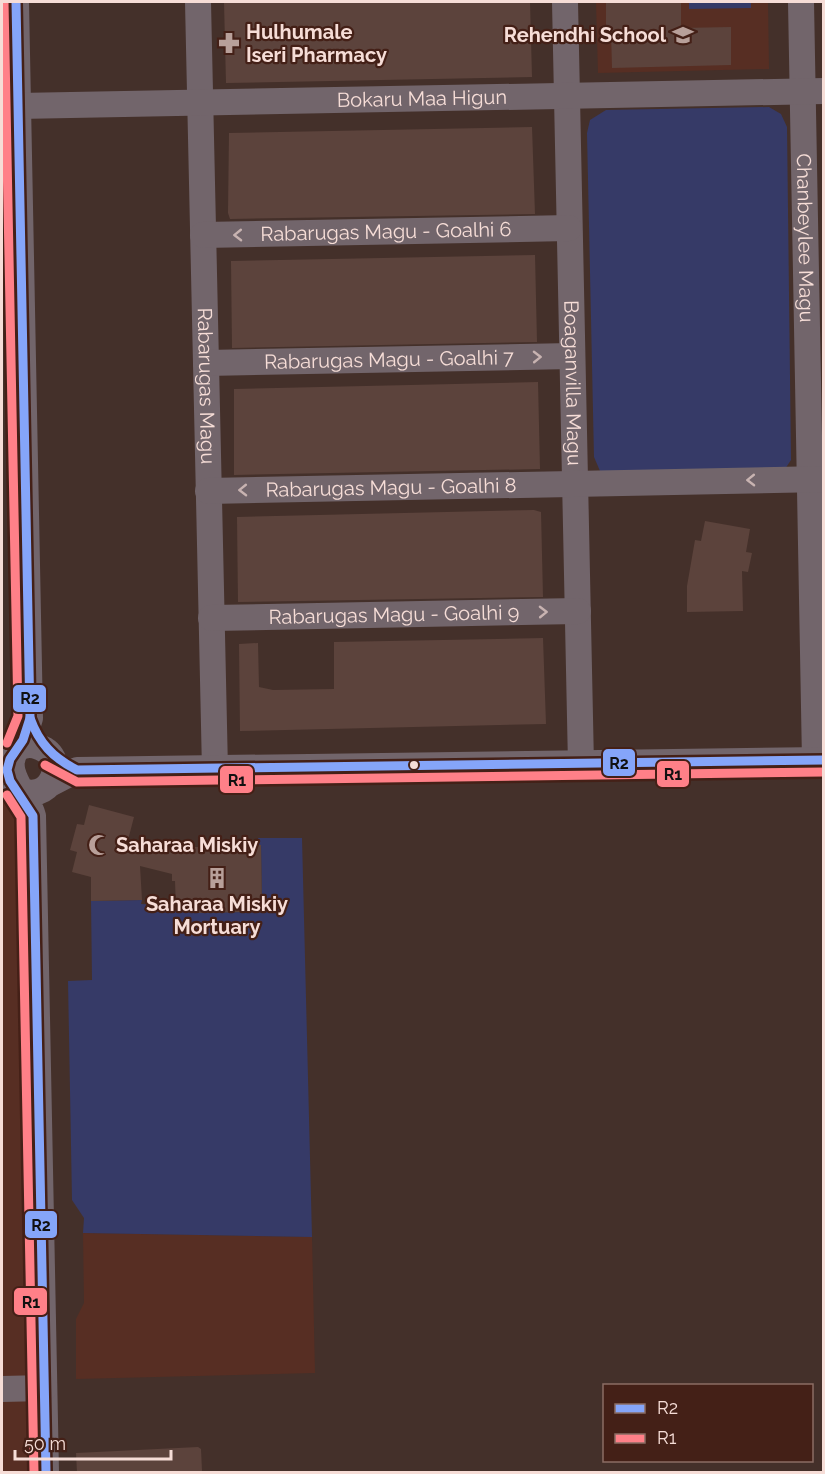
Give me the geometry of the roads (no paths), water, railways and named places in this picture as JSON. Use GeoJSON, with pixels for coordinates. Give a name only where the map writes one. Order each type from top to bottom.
{"type":"FeatureCollection","features":[{"type":"Feature","properties":{"kind":"street"},"geometry":{"type":"LineString","coordinates":[[10,769],[30,718],[13,91],[16,2]]}},
{"type":"Feature","properties":{"kind":"street","name":"Rabarugas Magu"},"geometry":{"type":"LineString","coordinates":[[198,2],[215,770]]}},
{"type":"Feature","properties":{"kind":"street","name":"Boaganvilla Magu"},"geometry":{"type":"LineString","coordinates":[[565,2],[581,765]]}},
{"type":"Feature","properties":{"kind":"street","name":"Chanbeylee Magu"},"geometry":{"type":"LineString","coordinates":[[801,2],[813,91],[819,761]]}},
{"type":"Feature","properties":{"kind":"street","name":"Bokaru Maa Higun"},"geometry":{"type":"LineString","coordinates":[[13,91],[200,102],[813,91]]}},
{"type":"Feature","properties":{"kind":"street","name":"Rabarugas Magu - Goalhi 6"},"geometry":{"type":"LineString","coordinates":[[203,235],[569,228]]}},
{"type":"Feature","properties":{"kind":"street","name":"Rabarugas Magu - Goalhi 7"},"geometry":{"type":"LineString","coordinates":[[206,363],[572,356]]}},
{"type":"Feature","properties":{"kind":"street","name":"Rabarugas Magu - Goalhi 8"},"geometry":{"type":"LineString","coordinates":[[208,491],[816,479]]}},
{"type":"Feature","properties":{"kind":"street","name":"Rabarugas Magu - Goalhi 9"},"geometry":{"type":"LineString","coordinates":[[211,618],[578,611]]}},
{"type":"Feature","properties":{"kind":"street"},"geometry":{"type":"LineString","coordinates":[[30,718],[55,770],[50,784]]}},
{"type":"Feature","properties":{"kind":"street"},"geometry":{"type":"LineString","coordinates":[[10,769],[31,745],[77,770]]}},
{"type":"Feature","properties":{"kind":"street"},"geometry":{"type":"LineString","coordinates":[[10,769],[30,794],[44,789],[77,770],[819,761]]}},
{"type":"Feature","properties":{"kind":"street"},"geometry":{"type":"LineString","coordinates":[[10,769],[31,807],[33,816],[46,1473]]}},
{"type":"Feature","properties":{"kind":"street"},"geometry":{"type":"LineString","coordinates":[[2,1389],[44,1388]]}},
{"type":"Feature","properties":{"kind":"place","name":"Rehendhi School"},"geometry":{"type":"Point","coordinates":[683,35]}},
{"type":"Feature","properties":{"kind":"place","name":"Hulhumale Iseri Pharmacy"},"geometry":{"type":"Point","coordinates":[229,43]}},
{"type":"Feature","properties":{"kind":"place","name":"Saharaa Miskiy"},"geometry":{"type":"Point","coordinates":[99,845]}},
{"type":"Feature","properties":{"kind":"place","name":"Saharaa Miskiy Mortuary"},"geometry":{"type":"Point","coordinates":[217,878]}}]}
